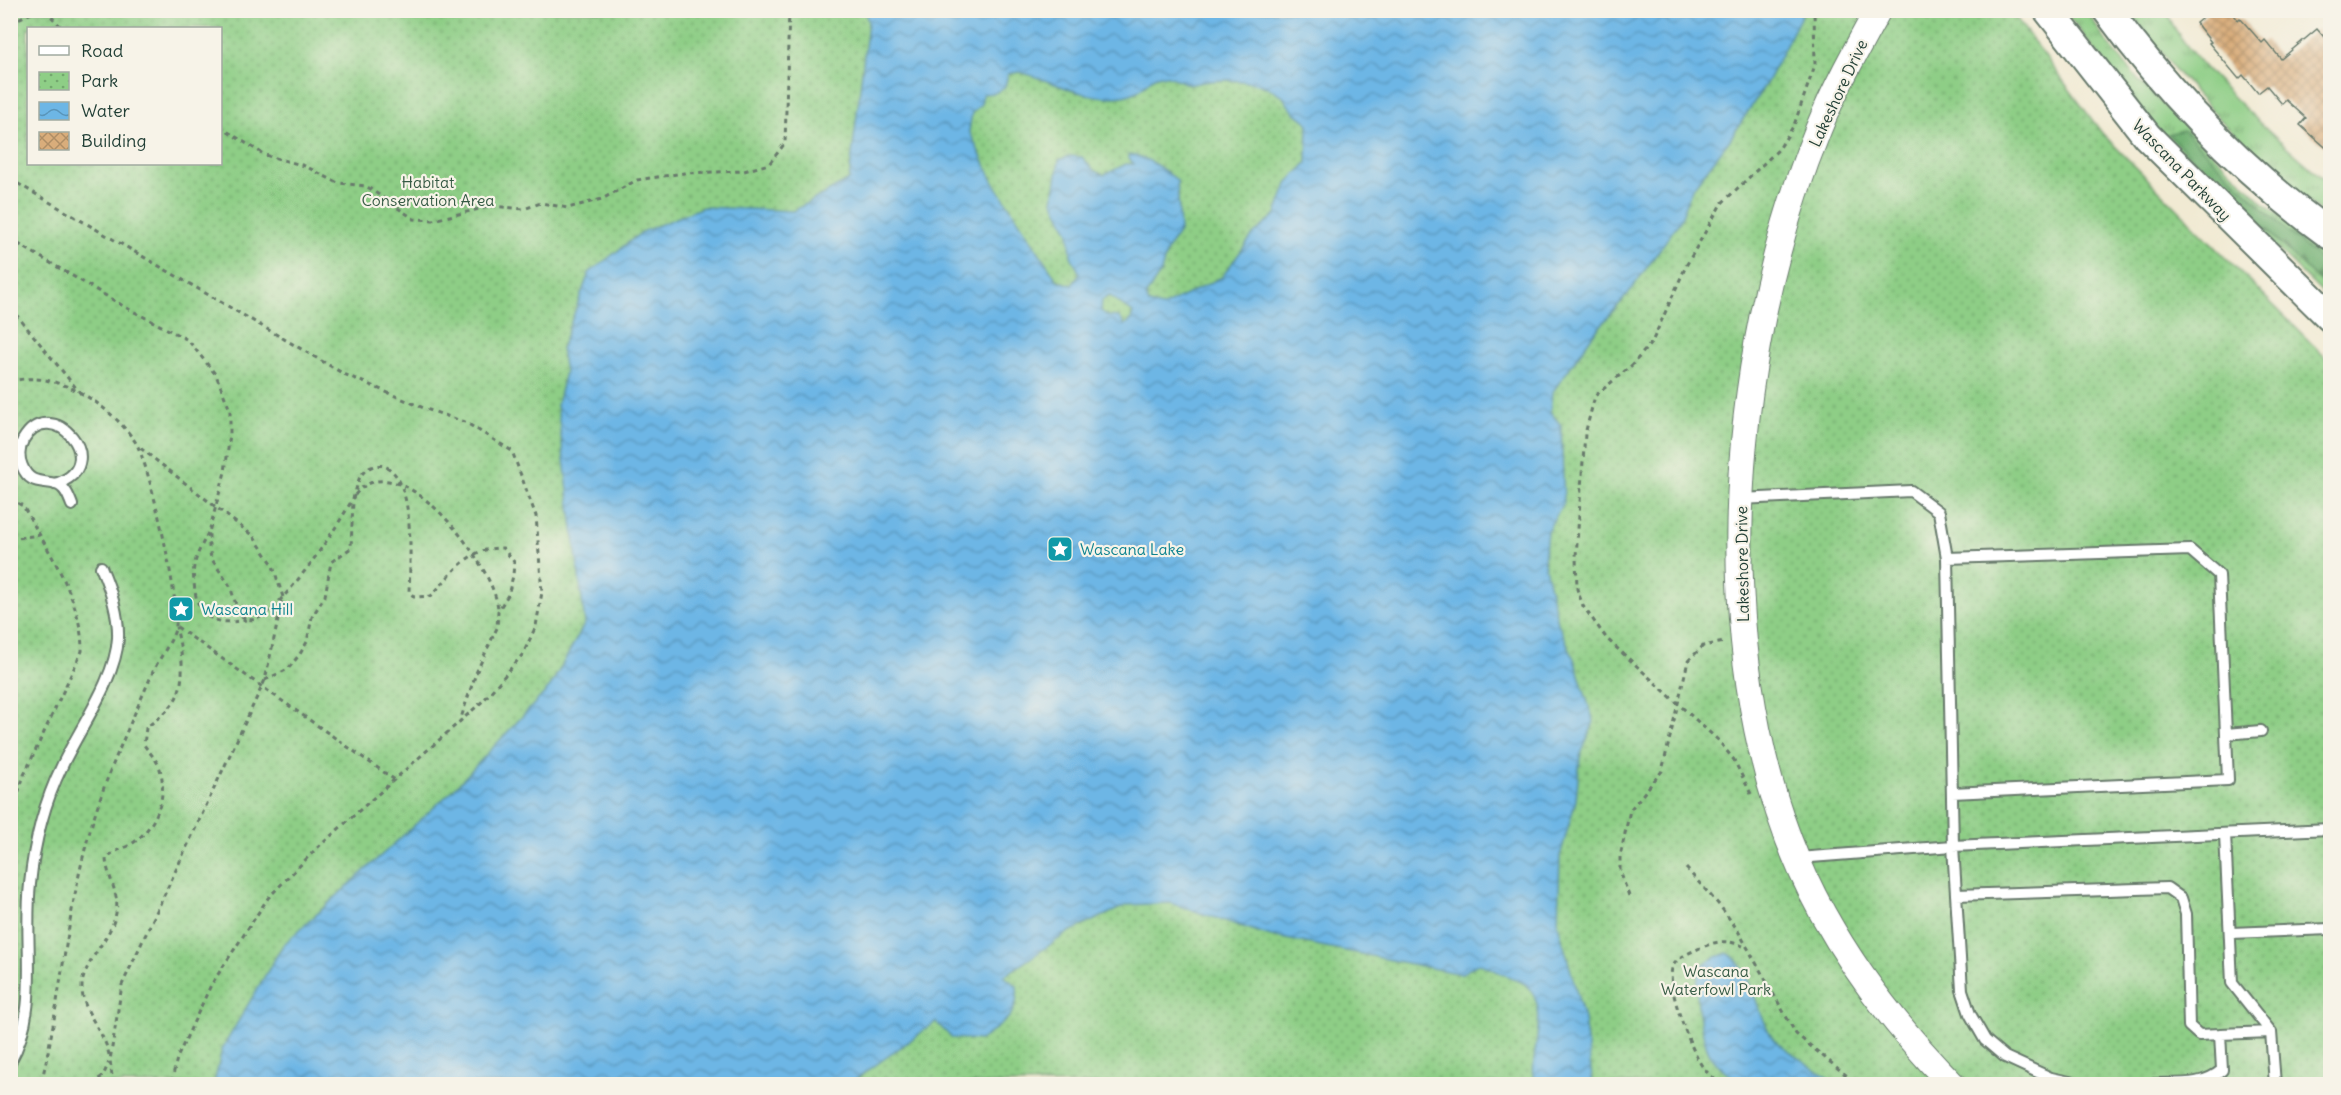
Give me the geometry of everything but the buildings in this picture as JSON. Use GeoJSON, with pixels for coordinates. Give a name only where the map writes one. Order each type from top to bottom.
{"type":"FeatureCollection","features":[{"type":"Feature","properties":{"kind":"main road","name":"Wascana Parkway"},"geometry":{"type":"LineString","coordinates":[[2048,10],[2088,65],[2147,136],[2331,317]]}},
{"type":"Feature","properties":{"kind":"main road"},"geometry":{"type":"LineString","coordinates":[[2107,10],[2144,60],[2196,118],[2242,164],[2331,235]]}},
{"type":"Feature","properties":{"kind":"street","name":"Lakeshore Drive"},"geometry":{"type":"LineString","coordinates":[[1878,10],[1837,87],[1818,131],[1768,287],[1743,447],[1740,499],[1743,641],[1748,680],[1769,775],[1798,858],[1822,912],[1856,969],[1894,1021],[1952,1084]]}},
{"type":"Feature","properties":{"kind":"lane"},"geometry":{"type":"LineString","coordinates":[[48,424],[65,429],[76,441],[79,458],[73,473],[62,484],[42,484],[34,480],[22,468],[19,451],[26,435],[40,426],[48,424]]}},
{"type":"Feature","properties":{"kind":"lane"},"geometry":{"type":"LineString","coordinates":[[62,484],[72,505]]}},
{"type":"Feature","properties":{"kind":"lane"},"geometry":{"type":"LineString","coordinates":[[1740,499],[1911,491],[1939,512],[1947,558],[1953,846],[1962,990],[1970,1014],[1985,1040],[2005,1057],[2050,1078],[2079,1084]]}},
{"type":"Feature","properties":{"kind":"lane"},"geometry":{"type":"LineString","coordinates":[[1947,558],[2190,550],[2219,575],[2228,780],[1952,793]]}},
{"type":"Feature","properties":{"kind":"lane"},"geometry":{"type":"LineString","coordinates":[[10,1062],[22,1042],[29,1004],[30,885],[41,822],[60,768],[112,669],[118,638],[110,593],[101,567]]}},
{"type":"Feature","properties":{"kind":"lane"},"geometry":{"type":"LineString","coordinates":[[2226,734],[2261,731]]}},
{"type":"Feature","properties":{"kind":"lane"},"geometry":{"type":"LineString","coordinates":[[1798,858],[1953,846],[2331,829]]}},
{"type":"Feature","properties":{"kind":"lane"},"geometry":{"type":"LineString","coordinates":[[2225,834],[2232,983],[2271,1032],[2275,1084]]}},
{"type":"Feature","properties":{"kind":"lane"},"geometry":{"type":"LineString","coordinates":[[1956,895],[2167,888],[2181,898],[2186,914],[2189,1026],[2199,1035],[2271,1032]]}},
{"type":"Feature","properties":{"kind":"lane"},"geometry":{"type":"LineString","coordinates":[[2231,933],[2331,929]]}},
{"type":"Feature","properties":{"kind":"lane"},"geometry":{"type":"LineString","coordinates":[[2152,1084],[2200,1082],[2213,1078],[2222,1070],[2220,1034]]}},
{"type":"Feature","properties":{"kind":"path"},"geometry":{"type":"LineString","coordinates":[[10,18],[20,18],[39,10]]}},
{"type":"Feature","properties":{"kind":"path"},"geometry":{"type":"LineString","coordinates":[[45,10],[61,27]]}},
{"type":"Feature","properties":{"kind":"path"},"geometry":{"type":"LineString","coordinates":[[222,129],[265,155],[305,166],[338,183],[366,186],[414,219],[434,220],[492,206],[524,209],[542,204],[568,208],[602,199],[637,180],[684,173],[744,171],[769,164],[785,143],[789,10]]}},
{"type":"Feature","properties":{"kind":"path"},"geometry":{"type":"LineString","coordinates":[[10,179],[344,375],[426,409],[465,422],[512,450],[536,516],[542,592],[536,626],[523,654],[483,701],[316,849],[268,898],[211,985],[177,1058],[171,1084]]}},
{"type":"Feature","properties":{"kind":"path"},"geometry":{"type":"LineString","coordinates":[[10,239],[125,307],[188,340],[216,375],[230,410],[230,434],[225,472],[209,532],[194,565],[197,603],[202,613],[214,620],[232,623],[256,619],[271,609],[298,580],[353,497],[363,472],[381,465],[398,477],[410,523],[410,591],[414,597],[431,596],[462,561],[475,553],[490,548],[503,548],[514,562],[508,595],[498,611]]}},
{"type":"Feature","properties":{"kind":"path"},"geometry":{"type":"LineString","coordinates":[[10,307],[82,395]]}},
{"type":"Feature","properties":{"kind":"path"},"geometry":{"type":"LineString","coordinates":[[10,382],[26,376],[54,379],[119,418],[138,446],[253,536],[265,551],[279,579],[283,597],[265,680],[122,985],[110,1060],[103,1076],[91,1084]]}},
{"type":"Feature","properties":{"kind":"path"},"geometry":{"type":"LineString","coordinates":[[113,1084],[110,1060],[101,1033],[85,1004],[81,987],[88,966],[100,951],[116,913],[116,896],[106,859],[112,851],[131,845],[150,829],[161,803],[160,768],[144,745],[146,728],[169,709],[177,699],[183,652],[176,626],[171,578],[160,526],[138,446]]}},
{"type":"Feature","properties":{"kind":"path"},"geometry":{"type":"LineString","coordinates":[[265,680],[288,669],[307,642],[312,617],[325,596],[331,562],[351,548],[353,497],[372,482],[388,480],[400,484],[439,511],[475,553],[495,592],[498,611],[497,628],[476,673],[459,723]]}},
{"type":"Feature","properties":{"kind":"path"},"geometry":{"type":"LineString","coordinates":[[10,499],[23,506],[66,585],[82,635],[82,651],[24,775],[10,819]]}},
{"type":"Feature","properties":{"kind":"path"},"geometry":{"type":"LineString","coordinates":[[209,532],[211,558],[230,586],[239,614],[248,620]]}},
{"type":"Feature","properties":{"kind":"path"},"geometry":{"type":"LineString","coordinates":[[10,538],[39,535]]}},
{"type":"Feature","properties":{"kind":"path"},"geometry":{"type":"LineString","coordinates":[[176,626],[396,780]]}},
{"type":"Feature","properties":{"kind":"path"},"geometry":{"type":"LineString","coordinates":[[40,1084],[70,922],[94,816],[153,671],[176,626]]}},
{"type":"Feature","properties":{"kind":"path"},"geometry":{"type":"LineString","coordinates":[[1629,896],[1620,871],[1620,857],[1630,810],[1662,771],[1688,661],[1695,652],[1711,643],[1743,641]]}},
{"type":"Feature","properties":{"kind":"path"},"geometry":{"type":"LineString","coordinates":[[1686,868],[1720,906],[1796,1034],[1857,1084]]}},
{"type":"Feature","properties":{"kind":"path"},"geometry":{"type":"LineString","coordinates":[[1722,1084],[1702,1068],[1694,1052],[1674,992],[1671,972],[1674,963],[1681,957],[1715,941],[1724,940],[1745,947]]}},
{"type":"Feature","properties":{"kind":"green space"},"geometry":{"type":"Polygon","coordinates":[[[10,11],[2011,11],[2102,133],[2330,362],[2330,1084],[11,1084],[10,11]]]}},
{"type":"Feature","properties":{"kind":"green space"},"geometry":{"type":"Polygon","coordinates":[[[2064,11],[2087,11],[2103,37],[2138,80],[2263,202],[2330,255],[2330,268],[2169,135],[2330,292],[2330,301],[2157,129],[2064,11]]]}},
{"type":"Feature","properties":{"kind":"green space"},"geometry":{"type":"Polygon","coordinates":[[[2130,11],[2167,11],[2176,31],[2214,77],[2265,127],[2330,185],[2330,220],[2249,148],[2198,96],[2174,69],[2130,11]]]}},
{"type":"Feature","properties":{"kind":"green space"},"geometry":{"type":"Polygon","coordinates":[[[2183,130],[2286,230],[2330,268],[2330,292],[2168,134],[2183,130]]]}},
{"type":"Feature","properties":{"kind":"water","name":"Wascana Lake"},"geometry":{"type":"Polygon","coordinates":[[[865,11],[1800,11],[1802,14],[1767,82],[1729,141],[1692,189],[1680,221],[1628,294],[1592,336],[1552,393],[1550,412],[1561,425],[1564,502],[1547,531],[1544,562],[1558,623],[1574,659],[1594,722],[1580,757],[1576,800],[1560,856],[1558,924],[1584,1019],[1593,1084],[1535,1084],[1533,1072],[1539,1020],[1534,995],[1523,983],[1479,963],[1461,974],[1271,936],[1170,903],[1127,905],[1069,932],[1004,976],[1017,986],[1016,1005],[1008,1018],[980,1040],[952,1038],[936,1022],[849,1084],[214,1084],[222,1049],[283,945],[453,790],[550,687],[585,623],[557,405],[565,372],[561,349],[589,273],[642,232],[703,207],[793,211],[849,180],[868,22],[865,11]],[[1020,72],[1008,74],[1005,87],[995,93],[983,94],[981,104],[972,113],[969,131],[993,181],[1057,280],[1072,285],[1080,274],[1071,256],[1069,233],[1053,201],[1059,160],[1070,156],[1082,157],[1093,170],[1104,175],[1126,164],[1134,164],[1128,158],[1129,155],[1136,156],[1154,164],[1177,180],[1180,230],[1167,250],[1161,272],[1146,295],[1149,304],[1162,307],[1222,277],[1252,236],[1276,214],[1288,182],[1307,163],[1308,123],[1282,96],[1261,85],[1224,80],[1189,85],[1164,75],[1152,79],[1134,93],[1109,97],[1070,90],[1020,72]],[[1110,296],[1102,300],[1101,311],[1108,316],[1119,317],[1125,325],[1131,320],[1133,313],[1110,296]]]}},
{"type":"Feature","properties":{"kind":"water"},"geometry":{"type":"Polygon","coordinates":[[[1727,953],[1735,958],[1741,967],[1774,1040],[1835,1084],[1781,1086],[1746,1083],[1714,1061],[1707,1048],[1701,1025],[1697,985],[1702,966],[1713,958],[1727,953]]]}},
{"type":"Feature","properties":{"kind":"place","name":"Wascana Lake"},"geometry":{"type":"Point","coordinates":[1060,549]}},
{"type":"Feature","properties":{"kind":"place","name":"Wascana Hill"},"geometry":{"type":"Point","coordinates":[181,609]}},
{"type":"Feature","properties":{"kind":"park label","name":"Habitat Conservation Area"},"geometry":{"type":"Point","coordinates":[428,191]}},
{"type":"Feature","properties":{"kind":"park label","name":"Wascana Waterfowl Park"},"geometry":{"type":"Point","coordinates":[1716,980]}}]}
